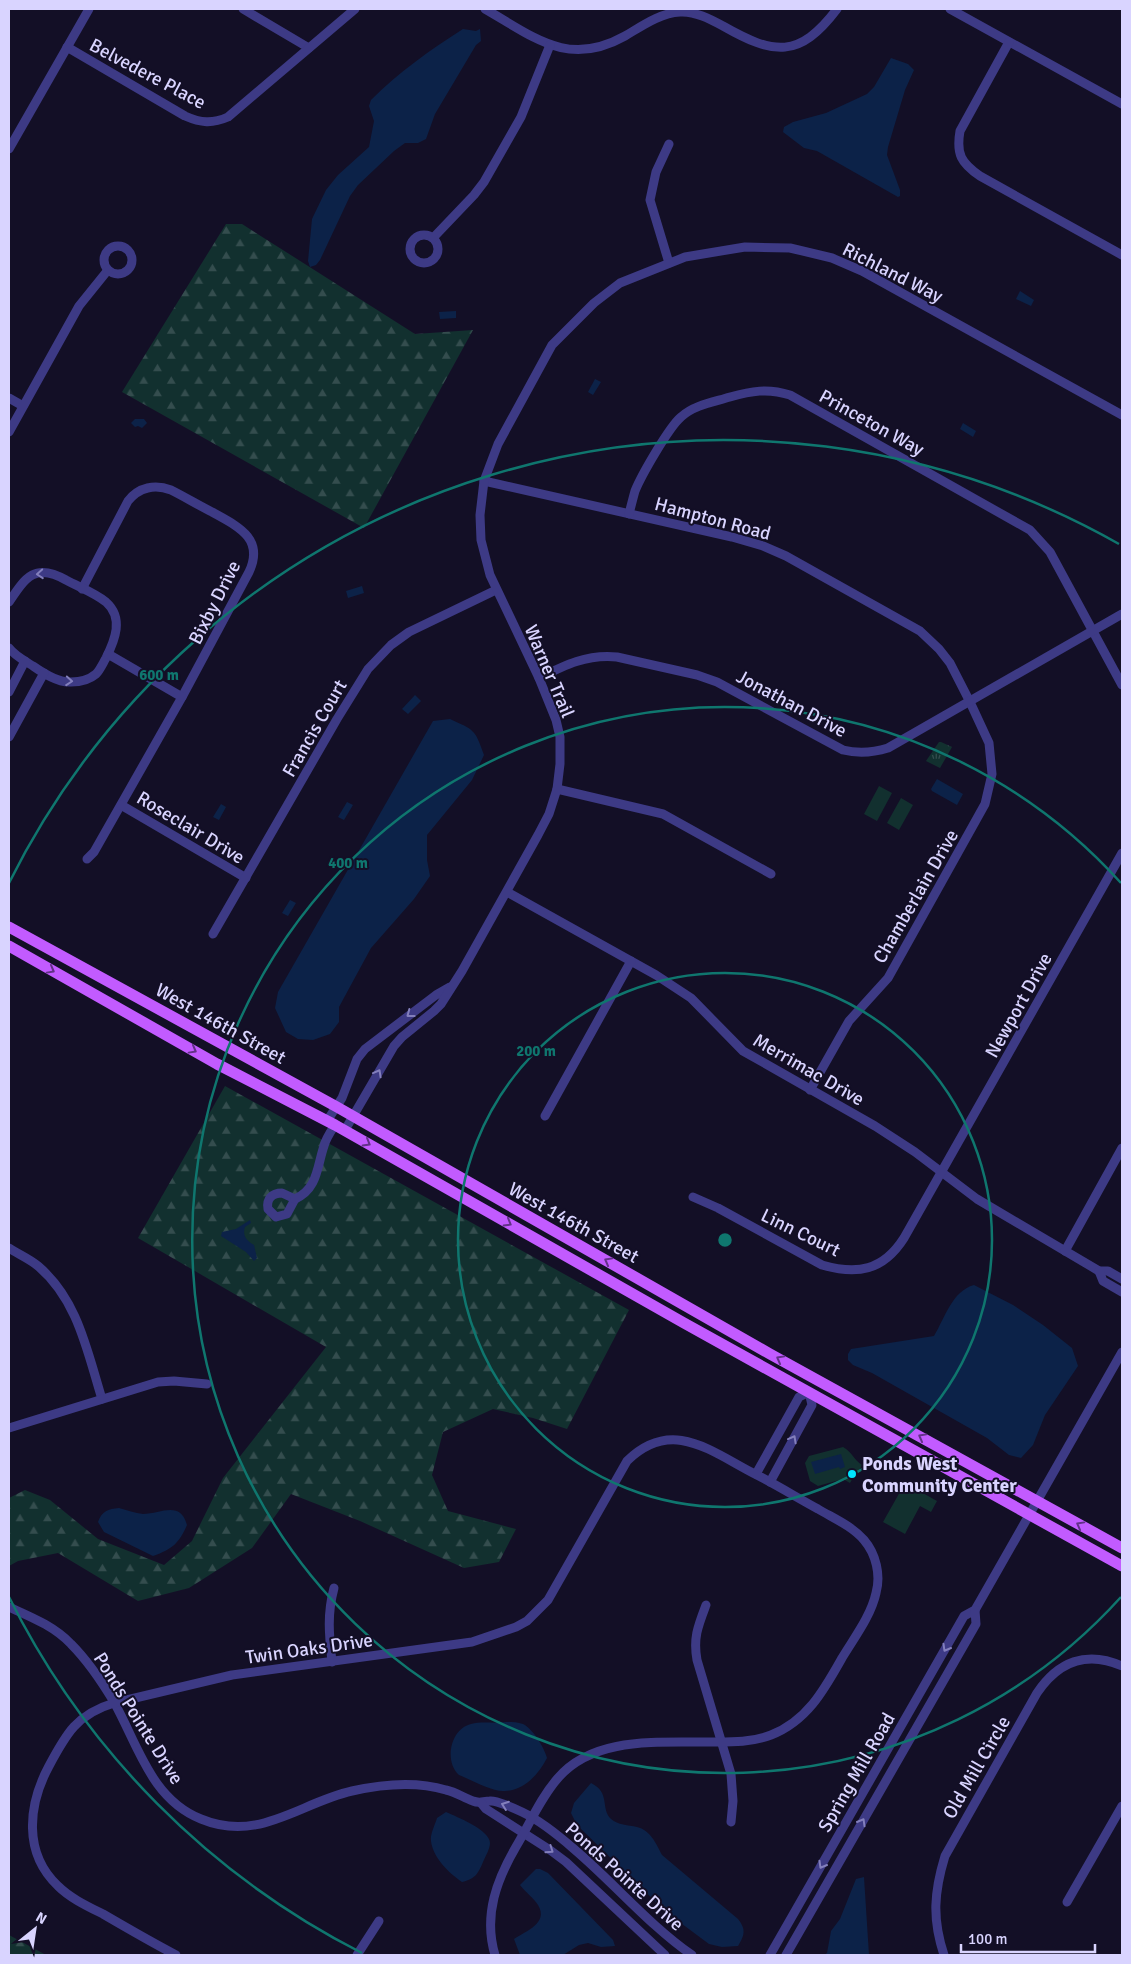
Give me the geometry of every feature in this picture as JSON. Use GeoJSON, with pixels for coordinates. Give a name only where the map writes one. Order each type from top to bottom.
{"type":"FeatureCollection","features":[{"type":"Feature","properties":{"kind":"main road","name":"West 146th Street"},"geometry":{"type":"LineString","coordinates":[[9,927],[337,1107],[817,1379],[1122,1548]]}},
{"type":"Feature","properties":{"kind":"main road","name":"West 146th Street"},"geometry":{"type":"LineString","coordinates":[[9,946],[217,1064],[336,1125],[622,1288],[1122,1566]]}},
{"type":"Feature","properties":{"kind":"main road"},"geometry":{"type":"LineString","coordinates":[[622,1288],[630,1273]]}},
{"type":"Feature","properties":{"kind":"street"},"geometry":{"type":"LineString","coordinates":[[9,149],[89,9]]}},
{"type":"Feature","properties":{"kind":"street"},"geometry":{"type":"LineString","coordinates":[[243,9],[309,48]]}},
{"type":"Feature","properties":{"kind":"street","name":"Belvedere Place"},"geometry":{"type":"LineString","coordinates":[[67,47],[185,116],[203,123],[212,122],[228,117],[355,9]]}},
{"type":"Feature","properties":{"kind":"street"},"geometry":{"type":"LineString","coordinates":[[485,9],[550,45],[572,50],[586,50],[602,46],[658,17],[681,12],[702,16],[760,45],[775,48],[789,46],[810,37],[822,28],[837,9]]}},
{"type":"Feature","properties":{"kind":"street"},"geometry":{"type":"LineString","coordinates":[[950,9],[1008,42],[1121,100]]}},
{"type":"Feature","properties":{"kind":"street"},"geometry":{"type":"LineString","coordinates":[[1008,42],[960,131],[958,148],[960,156],[965,164],[980,176],[1122,255]]}},
{"type":"Feature","properties":{"kind":"street"},"geometry":{"type":"LineString","coordinates":[[433,238],[484,182],[525,110],[550,45]]}},
{"type":"Feature","properties":{"kind":"street"},"geometry":{"type":"LineString","coordinates":[[669,144],[656,172],[650,200],[669,263]]}},
{"type":"Feature","properties":{"kind":"street","name":"Richland Way"},"geometry":{"type":"LineString","coordinates":[[516,413],[552,345],[594,302],[620,283],[685,257],[757,247],[790,248],[832,258],[862,271],[1122,415]]}},
{"type":"Feature","properties":{"kind":"street"},"geometry":{"type":"LineString","coordinates":[[9,432],[79,306],[108,270]]}},
{"type":"Feature","properties":{"kind":"street","name":"Princeton Way"},"geometry":{"type":"LineString","coordinates":[[630,514],[635,491],[654,455],[680,417],[705,404],[757,390],[781,392],[790,395],[1030,530],[1050,552],[1093,631]]}},
{"type":"Feature","properties":{"kind":"street"},"geometry":{"type":"LineString","coordinates":[[9,398],[23,406]]}},
{"type":"Feature","properties":{"kind":"street","name":"Warner Trail"},"geometry":{"type":"LineString","coordinates":[[450,987],[365,1049],[357,1060],[337,1107],[336,1125],[353,1117],[383,1063],[402,1036],[441,1004],[507,892],[549,814],[557,789],[560,764],[560,737],[556,720],[539,678],[496,590],[481,540],[480,515],[484,480],[498,444],[516,413]]}},
{"type":"Feature","properties":{"kind":"street","name":"Hampton Road"},"geometry":{"type":"LineString","coordinates":[[484,480],[732,537],[763,546],[786,556],[920,631],[939,649],[950,663],[970,702]]}},
{"type":"Feature","properties":{"kind":"street","name":"Bixby Drive"},"geometry":{"type":"LineString","coordinates":[[82,588],[128,501],[145,488],[156,486],[171,490],[244,532],[253,549],[252,566],[182,697],[94,852],[87,859]]}},
{"type":"Feature","properties":{"kind":"street"},"geometry":{"type":"LineString","coordinates":[[9,600],[24,580],[38,572],[58,575],[107,603],[115,615],[117,626],[115,640],[98,672],[84,680],[69,682],[44,674],[9,648]]}},
{"type":"Feature","properties":{"kind":"street","name":"Francis Court"},"geometry":{"type":"LineString","coordinates":[[213,934],[355,689],[379,656],[409,632],[496,590]]}},
{"type":"Feature","properties":{"kind":"street","name":"Jonathan Drive"},"geometry":{"type":"LineString","coordinates":[[539,678],[573,661],[605,655],[688,673],[725,685],[834,746],[862,754],[888,748],[1122,614]]}},
{"type":"Feature","properties":{"kind":"street"},"geometry":{"type":"LineString","coordinates":[[1093,631],[1122,685]]}},
{"type":"Feature","properties":{"kind":"street"},"geometry":{"type":"LineString","coordinates":[[108,654],[182,697]]}},
{"type":"Feature","properties":{"kind":"street"},"geometry":{"type":"LineString","coordinates":[[9,692],[26,661]]}},
{"type":"Feature","properties":{"kind":"street"},"geometry":{"type":"LineString","coordinates":[[9,737],[44,674]]}},
{"type":"Feature","properties":{"kind":"street","name":"Chamberlain Drive"},"geometry":{"type":"LineString","coordinates":[[810,1090],[849,1021],[888,978],[985,804],[991,784],[991,752],[986,734],[970,702]]}},
{"type":"Feature","properties":{"kind":"street"},"geometry":{"type":"LineString","coordinates":[[557,789],[663,814],[771,874]]}},
{"type":"Feature","properties":{"kind":"street","name":"Roseclair Drive"},"geometry":{"type":"LineString","coordinates":[[121,805],[246,878]]}},
{"type":"Feature","properties":{"kind":"street","name":"Newport Drive"},"geometry":{"type":"LineString","coordinates":[[941,1173],[1122,853]]}},
{"type":"Feature","properties":{"kind":"street","name":"Merrimac Drive"},"geometry":{"type":"LineString","coordinates":[[507,892],[656,975],[691,998],[743,1051],[875,1126],[915,1152],[941,1173],[990,1207],[1099,1271],[1108,1271],[1122,1279]]}},
{"type":"Feature","properties":{"kind":"street"},"geometry":{"type":"LineString","coordinates":[[545,1116],[631,961]]}},
{"type":"Feature","properties":{"kind":"street"},"geometry":{"type":"LineString","coordinates":[[394,1027],[402,1036]]}},
{"type":"Feature","properties":{"kind":"street"},"geometry":{"type":"LineString","coordinates":[[295,1199],[307,1192],[312,1185],[322,1160],[323,1147],[336,1125]]}},
{"type":"Feature","properties":{"kind":"street"},"geometry":{"type":"LineString","coordinates":[[1065,1251],[1122,1148]]}},
{"type":"Feature","properties":{"kind":"street","name":"Linn Court"},"geometry":{"type":"LineString","coordinates":[[693,1197],[718,1208],[822,1265],[851,1271],[870,1268],[898,1247],[941,1173]]}},
{"type":"Feature","properties":{"kind":"street"},"geometry":{"type":"LineString","coordinates":[[9,1248],[38,1266],[66,1297],[80,1328],[102,1399]]}},
{"type":"Feature","properties":{"kind":"street","name":"Merrimac Drive"},"geometry":{"type":"LineString","coordinates":[[1099,1271],[1103,1281],[1122,1292]]}},
{"type":"Feature","properties":{"kind":"street","name":"Spring Mill Road"},"geometry":{"type":"LineString","coordinates":[[770,1955],[964,1616],[975,1610],[1122,1352]]}},
{"type":"Feature","properties":{"kind":"street"},"geometry":{"type":"LineString","coordinates":[[763,1478],[799,1397],[810,1392],[817,1379]]}},
{"type":"Feature","properties":{"kind":"street"},"geometry":{"type":"LineString","coordinates":[[9,1428],[167,1381],[206,1384]]}},
{"type":"Feature","properties":{"kind":"street"},"geometry":{"type":"LineString","coordinates":[[763,1478],[812,1404],[810,1392]]}},
{"type":"Feature","properties":{"kind":"street","name":"Twin Oaks Drive"},"geometry":{"type":"LineString","coordinates":[[176,1955],[67,1894],[50,1876],[41,1863],[36,1851],[32,1815],[38,1788],[65,1736],[78,1721],[100,1707],[232,1675],[472,1642],[516,1627],[527,1621],[548,1600],[628,1461],[643,1447],[652,1443],[674,1439],[688,1440],[763,1478],[848,1527],[864,1540],[875,1560],[878,1571],[877,1590],[869,1610],[823,1692],[806,1713],[798,1720],[771,1735],[758,1739],[723,1743],[635,1744],[612,1747],[576,1762],[558,1778],[548,1791],[504,1866],[494,1893],[490,1926],[496,1955]]}},
{"type":"Feature","properties":{"kind":"street"},"geometry":{"type":"LineString","coordinates":[[332,1662],[328,1622],[329,1606],[334,1588]]}},
{"type":"Feature","properties":{"kind":"street"},"geometry":{"type":"LineString","coordinates":[[706,1605],[694,1638],[695,1648],[733,1782],[731,1822]]}},
{"type":"Feature","properties":{"kind":"street","name":"Ponds Pointe Drive"},"geometry":{"type":"LineString","coordinates":[[9,1607],[42,1622],[64,1637],[81,1655],[114,1703],[134,1745],[155,1782],[164,1793],[189,1813],[216,1824],[234,1827],[259,1825],[327,1798],[350,1791],[378,1786],[429,1786],[456,1793],[481,1803],[486,1809],[566,1862],[665,1955]]}},
{"type":"Feature","properties":{"kind":"street","name":"Spring Mill Road"},"geometry":{"type":"LineString","coordinates":[[786,1955],[976,1624],[975,1610]]}},
{"type":"Feature","properties":{"kind":"street","name":"Old Mill Circle"},"geometry":{"type":"LineString","coordinates":[[944,1955],[936,1926],[935,1909],[939,1875],[945,1856],[1037,1693],[1053,1673],[1076,1661],[1101,1659],[1122,1666]]}},
{"type":"Feature","properties":{"kind":"street","name":"Ponds Pointe Drive"},"geometry":{"type":"LineString","coordinates":[[481,1803],[491,1800],[533,1818],[592,1864],[658,1929],[692,1955]]}},
{"type":"Feature","properties":{"kind":"street"},"geometry":{"type":"LineString","coordinates":[[1067,1902],[1122,1806]]}},
{"type":"Feature","properties":{"kind":"street"},"geometry":{"type":"LineString","coordinates":[[357,1955],[380,1921]]}},
{"type":"Feature","properties":{"kind":"green space"},"geometry":{"type":"Polygon","coordinates":[[[226,224],[242,224],[415,334],[473,330],[364,528],[122,392],[226,224]]]}},
{"type":"Feature","properties":{"kind":"green space"},"geometry":{"type":"Polygon","coordinates":[[[939,742],[952,747],[940,768],[926,761],[939,742]]]}},
{"type":"Feature","properties":{"kind":"green space"},"geometry":{"type":"Polygon","coordinates":[[[879,786],[892,793],[877,821],[864,814],[879,786]]]}},
{"type":"Feature","properties":{"kind":"green space"},"geometry":{"type":"Polygon","coordinates":[[[901,798],[913,805],[899,830],[887,823],[901,798]]]}},
{"type":"Feature","properties":{"kind":"green space"},"geometry":{"type":"Polygon","coordinates":[[[225,1086],[629,1310],[567,1429],[533,1418],[493,1409],[443,1432],[432,1475],[448,1511],[516,1529],[499,1562],[464,1568],[360,1521],[291,1494],[252,1548],[189,1588],[138,1601],[58,1553],[18,1561],[9,1566],[9,1498],[25,1490],[50,1500],[98,1539],[164,1565],[192,1541],[223,1478],[326,1347],[138,1238],[225,1086]]]}},
{"type":"Feature","properties":{"kind":"green space"},"geometry":{"type":"Polygon","coordinates":[[[843,1447],[862,1465],[856,1477],[854,1476],[850,1483],[843,1479],[818,1486],[810,1481],[805,1463],[809,1456],[843,1447]]]}},
{"type":"Feature","properties":{"kind":"green space"},"geometry":{"type":"Polygon","coordinates":[[[905,1483],[937,1501],[931,1512],[920,1506],[905,1534],[883,1522],[905,1483]]]}},
{"type":"Feature","properties":{"kind":"green space"},"geometry":{"type":"Polygon","coordinates":[[[9,1935],[46,1955],[9,1955],[9,1935]]]}},
{"type":"Feature","properties":{"kind":"water"},"geometry":{"type":"Polygon","coordinates":[[[463,29],[476,31],[480,29],[481,41],[476,45],[435,114],[426,139],[418,143],[405,143],[358,185],[350,196],[320,260],[316,265],[310,267],[308,261],[312,219],[326,190],[338,175],[369,147],[374,121],[369,106],[371,100],[415,62],[463,29]]]}},
{"type":"Feature","properties":{"kind":"water"},"geometry":{"type":"Polygon","coordinates":[[[891,58],[908,64],[914,70],[905,90],[888,147],[887,155],[900,190],[900,196],[898,197],[817,151],[804,148],[783,132],[784,127],[793,122],[826,113],[867,94],[874,87],[891,58]]]}},
{"type":"Feature","properties":{"kind":"water"},"geometry":{"type":"Polygon","coordinates":[[[1020,291],[1034,300],[1031,306],[1016,299],[1020,291]]]}},
{"type":"Feature","properties":{"kind":"water"},"geometry":{"type":"Polygon","coordinates":[[[456,311],[456,318],[440,319],[439,312],[456,311]]]}},
{"type":"Feature","properties":{"kind":"water"},"geometry":{"type":"Polygon","coordinates":[[[595,379],[601,382],[593,395],[588,392],[595,379]]]}},
{"type":"Feature","properties":{"kind":"water"},"geometry":{"type":"Polygon","coordinates":[[[135,419],[144,419],[147,423],[142,428],[135,427],[131,423],[135,419]]]}},
{"type":"Feature","properties":{"kind":"water"},"geometry":{"type":"Polygon","coordinates":[[[963,423],[976,431],[973,437],[960,429],[963,423]]]}},
{"type":"Feature","properties":{"kind":"water"},"geometry":{"type":"Polygon","coordinates":[[[362,586],[364,593],[348,598],[346,591],[362,586]]]}},
{"type":"Feature","properties":{"kind":"water"},"geometry":{"type":"Polygon","coordinates":[[[415,695],[421,701],[408,714],[402,709],[415,695]]]}},
{"type":"Feature","properties":{"kind":"water"},"geometry":{"type":"Polygon","coordinates":[[[450,719],[473,731],[484,755],[472,780],[427,835],[427,860],[430,876],[414,899],[371,948],[339,1007],[339,1022],[330,1034],[313,1040],[298,1039],[286,1032],[275,1008],[278,992],[433,721],[450,719]]]}},
{"type":"Feature","properties":{"kind":"water"},"geometry":{"type":"Polygon","coordinates":[[[937,779],[963,794],[957,805],[932,791],[931,789],[937,779]]]}},
{"type":"Feature","properties":{"kind":"water"},"geometry":{"type":"Polygon","coordinates":[[[347,802],[353,805],[344,820],[338,817],[347,802]]]}},
{"type":"Feature","properties":{"kind":"water"},"geometry":{"type":"Polygon","coordinates":[[[221,804],[226,807],[219,820],[213,817],[221,804]]]}},
{"type":"Feature","properties":{"kind":"water"},"geometry":{"type":"Polygon","coordinates":[[[290,900],[296,903],[288,916],[282,913],[290,900]]]}},
{"type":"Feature","properties":{"kind":"water"},"geometry":{"type":"Polygon","coordinates":[[[250,1220],[251,1223],[245,1227],[244,1233],[247,1240],[254,1245],[257,1258],[254,1261],[246,1252],[221,1236],[222,1232],[236,1229],[250,1220]]]}},
{"type":"Feature","properties":{"kind":"water"},"geometry":{"type":"Polygon","coordinates":[[[974,1285],[1013,1305],[1043,1325],[1072,1348],[1078,1366],[1045,1415],[1033,1445],[1021,1458],[1009,1455],[987,1438],[872,1373],[853,1365],[848,1360],[848,1354],[851,1349],[934,1336],[955,1299],[966,1288],[974,1285]]]}},
{"type":"Feature","properties":{"kind":"water"},"geometry":{"type":"Polygon","coordinates":[[[841,1454],[845,1467],[815,1474],[811,1462],[841,1454]]]}},
{"type":"Feature","properties":{"kind":"water"},"geometry":{"type":"Polygon","coordinates":[[[119,1508],[143,1514],[169,1510],[175,1511],[184,1517],[187,1525],[174,1545],[166,1551],[153,1556],[104,1532],[98,1522],[101,1515],[109,1510],[119,1508]]]}},
{"type":"Feature","properties":{"kind":"water"},"geometry":{"type":"Polygon","coordinates":[[[517,1722],[527,1726],[541,1744],[547,1758],[535,1776],[517,1789],[498,1791],[459,1775],[454,1769],[451,1754],[454,1739],[458,1732],[471,1724],[517,1722]]]}},
{"type":"Feature","properties":{"kind":"water"},"geometry":{"type":"Polygon","coordinates":[[[591,1783],[601,1791],[606,1810],[611,1819],[620,1824],[637,1827],[646,1831],[662,1855],[738,1919],[744,1932],[738,1946],[722,1947],[709,1944],[666,1912],[577,1825],[571,1813],[574,1803],[591,1783]]]}},
{"type":"Feature","properties":{"kind":"water"},"geometry":{"type":"Polygon","coordinates":[[[446,1812],[479,1829],[489,1838],[488,1850],[478,1873],[473,1878],[462,1882],[442,1865],[432,1847],[431,1835],[437,1818],[446,1812]]]}},
{"type":"Feature","properties":{"kind":"water"},"geometry":{"type":"Polygon","coordinates":[[[536,1869],[548,1873],[613,1940],[615,1946],[601,1947],[588,1943],[579,1945],[563,1955],[520,1955],[514,1939],[535,1926],[541,1917],[538,1905],[520,1885],[536,1869]]]}},
{"type":"Feature","properties":{"kind":"water"},"geometry":{"type":"Polygon","coordinates":[[[864,1877],[869,1955],[824,1955],[827,1953],[831,1931],[840,1919],[856,1879],[864,1877]]]}},
{"type":"Feature","properties":{"kind":"place","name":"Ponds West Community Center"},"geometry":{"type":"Point","coordinates":[852,1474]}}]}
